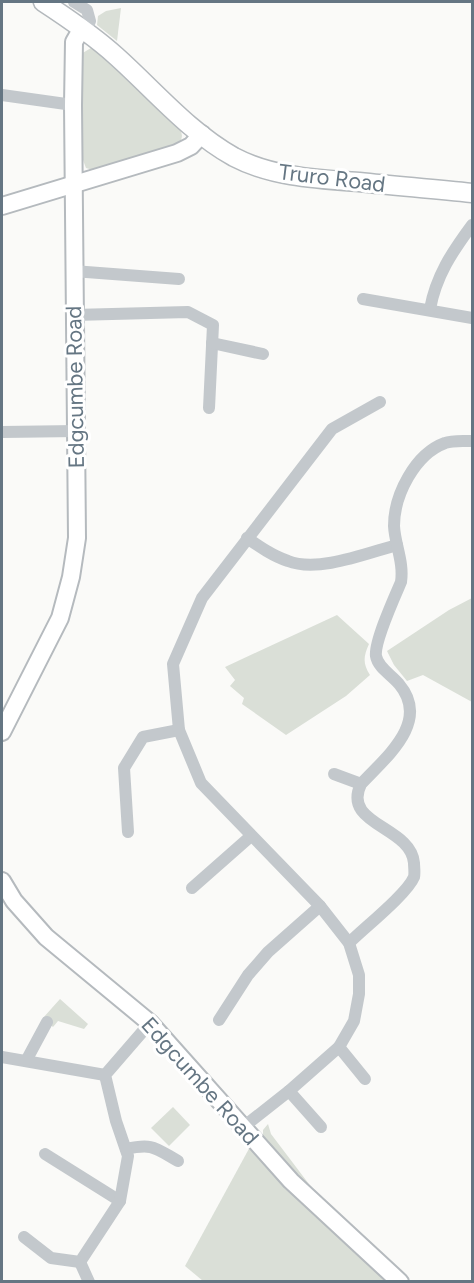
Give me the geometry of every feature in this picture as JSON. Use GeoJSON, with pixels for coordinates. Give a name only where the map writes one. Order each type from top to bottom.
{"type":"FeatureCollection","features":[{"type":"Feature","properties":{"kind":"highway","name":"Truro Road"},"geometry":{"type":"LineString","coordinates":[[43,2],[83,29],[202,134],[234,157],[267,170],[328,180],[472,193]]}},
{"type":"Feature","properties":{"kind":"main road","name":"Edgcumbe Road"},"geometry":{"type":"LineString","coordinates":[[2,732],[60,618],[71,577],[77,538],[73,105],[74,42],[83,29]]}},
{"type":"Feature","properties":{"kind":"main road"},"geometry":{"type":"LineString","coordinates":[[2,206],[177,153],[191,146],[202,134]]}},
{"type":"Feature","properties":{"kind":"main road","name":"Edgcumbe Road"},"geometry":{"type":"LineString","coordinates":[[2,881],[14,900],[46,937],[150,1023],[291,1181],[400,1281]]}},
{"type":"Feature","properties":{"kind":"street"},"geometry":{"type":"LineString","coordinates":[[74,2],[87,10],[90,21],[83,29]]}},
{"type":"Feature","properties":{"kind":"street"},"geometry":{"type":"LineString","coordinates":[[2,94],[73,105]]}},
{"type":"Feature","properties":{"kind":"street"},"geometry":{"type":"LineString","coordinates":[[430,309],[433,290],[438,278],[454,249],[472,225]]}},
{"type":"Feature","properties":{"kind":"street"},"geometry":{"type":"LineString","coordinates":[[73,271],[179,279]]}},
{"type":"Feature","properties":{"kind":"street"},"geometry":{"type":"LineString","coordinates":[[363,299],[472,318]]}},
{"type":"Feature","properties":{"kind":"street"},"geometry":{"type":"LineString","coordinates":[[74,315],[188,312],[213,325],[209,408]]}},
{"type":"Feature","properties":{"kind":"street"},"geometry":{"type":"LineString","coordinates":[[212,344],[263,354]]}},
{"type":"Feature","properties":{"kind":"street"},"geometry":{"type":"LineString","coordinates":[[242,1128],[339,1047],[354,1021],[359,994],[359,975],[350,943],[320,906],[201,783],[179,730],[172,664],[202,598],[332,429],[380,402]]}},
{"type":"Feature","properties":{"kind":"street"},"geometry":{"type":"LineString","coordinates":[[2,432],[77,431]]}},
{"type":"Feature","properties":{"kind":"street"},"geometry":{"type":"LineString","coordinates":[[350,943],[407,888],[414,876],[414,861],[410,847],[365,815],[358,804],[358,791],[361,784],[403,738],[409,722],[409,700],[399,684],[384,670],[376,656],[379,640],[401,582],[402,563],[394,528],[395,515],[406,481],[417,463],[427,453],[446,442],[472,441]]}},
{"type":"Feature","properties":{"kind":"street"},"geometry":{"type":"LineString","coordinates":[[248,538],[290,562],[316,565],[397,545]]}},
{"type":"Feature","properties":{"kind":"street"},"geometry":{"type":"LineString","coordinates":[[128,832],[124,768],[143,737],[179,730]]}},
{"type":"Feature","properties":{"kind":"street"},"geometry":{"type":"LineString","coordinates":[[334,774],[361,784]]}},
{"type":"Feature","properties":{"kind":"street"},"geometry":{"type":"LineString","coordinates":[[192,888],[251,836]]}},
{"type":"Feature","properties":{"kind":"street"},"geometry":{"type":"LineString","coordinates":[[219,1020],[248,975],[268,952],[320,906]]}},
{"type":"Feature","properties":{"kind":"street"},"geometry":{"type":"LineString","coordinates":[[26,1061],[47,1022]]}},
{"type":"Feature","properties":{"kind":"street"},"geometry":{"type":"LineString","coordinates":[[105,1075],[150,1023]]}},
{"type":"Feature","properties":{"kind":"street"},"geometry":{"type":"LineString","coordinates":[[339,1047],[365,1079]]}},
{"type":"Feature","properties":{"kind":"street"},"geometry":{"type":"LineString","coordinates":[[2,1057],[105,1075]]}},
{"type":"Feature","properties":{"kind":"street"},"geometry":{"type":"LineString","coordinates":[[80,1262],[120,1201],[128,1156],[116,1121],[105,1075]]}},
{"type":"Feature","properties":{"kind":"street"},"geometry":{"type":"LineString","coordinates":[[289,1091],[321,1127]]}},
{"type":"Feature","properties":{"kind":"street"},"geometry":{"type":"LineString","coordinates":[[126,1149],[144,1145],[151,1146],[178,1161]]}},
{"type":"Feature","properties":{"kind":"street"},"geometry":{"type":"LineString","coordinates":[[45,1154],[120,1201]]}},
{"type":"Feature","properties":{"kind":"street"},"geometry":{"type":"LineString","coordinates":[[24,1237],[51,1258],[80,1262]]}},
{"type":"Feature","properties":{"kind":"street"},"geometry":{"type":"LineString","coordinates":[[80,1262],[89,1281]]}},
{"type":"Feature","properties":{"kind":"shaded area"},"geometry":{"type":"Polygon","coordinates":[[[121,8],[117,41],[97,25],[98,16],[106,11],[121,8]]]}},
{"type":"Feature","properties":{"kind":"shaded area"},"geometry":{"type":"Polygon","coordinates":[[[91,48],[98,50],[180,125],[182,136],[180,145],[96,171],[86,168],[79,141],[78,97],[81,54],[91,48]]]}},
{"type":"Feature","properties":{"kind":"shaded area"},"geometry":{"type":"Polygon","coordinates":[[[472,598],[472,702],[423,675],[407,681],[394,665],[387,651],[449,610],[472,598]]]}},
{"type":"Feature","properties":{"kind":"shaded area"},"geometry":{"type":"Polygon","coordinates":[[[337,615],[369,644],[365,660],[370,675],[346,696],[286,735],[242,704],[244,698],[230,686],[235,680],[225,667],[337,615]]]}},
{"type":"Feature","properties":{"kind":"shaded area"},"geometry":{"type":"Polygon","coordinates":[[[60,999],[88,1024],[84,1029],[58,1021],[53,1027],[43,1018],[60,999]]]}},
{"type":"Feature","properties":{"kind":"shaded area"},"geometry":{"type":"Polygon","coordinates":[[[173,1107],[190,1125],[169,1146],[151,1128],[173,1107]]]}},
{"type":"Feature","properties":{"kind":"shaded area"},"geometry":{"type":"Polygon","coordinates":[[[268,1124],[271,1134],[321,1200],[263,1143],[263,1130],[268,1124]]]}},
{"type":"Feature","properties":{"kind":"shaded area"},"geometry":{"type":"Polygon","coordinates":[[[251,1145],[390,1281],[203,1281],[185,1266],[251,1145]]]}}]}
